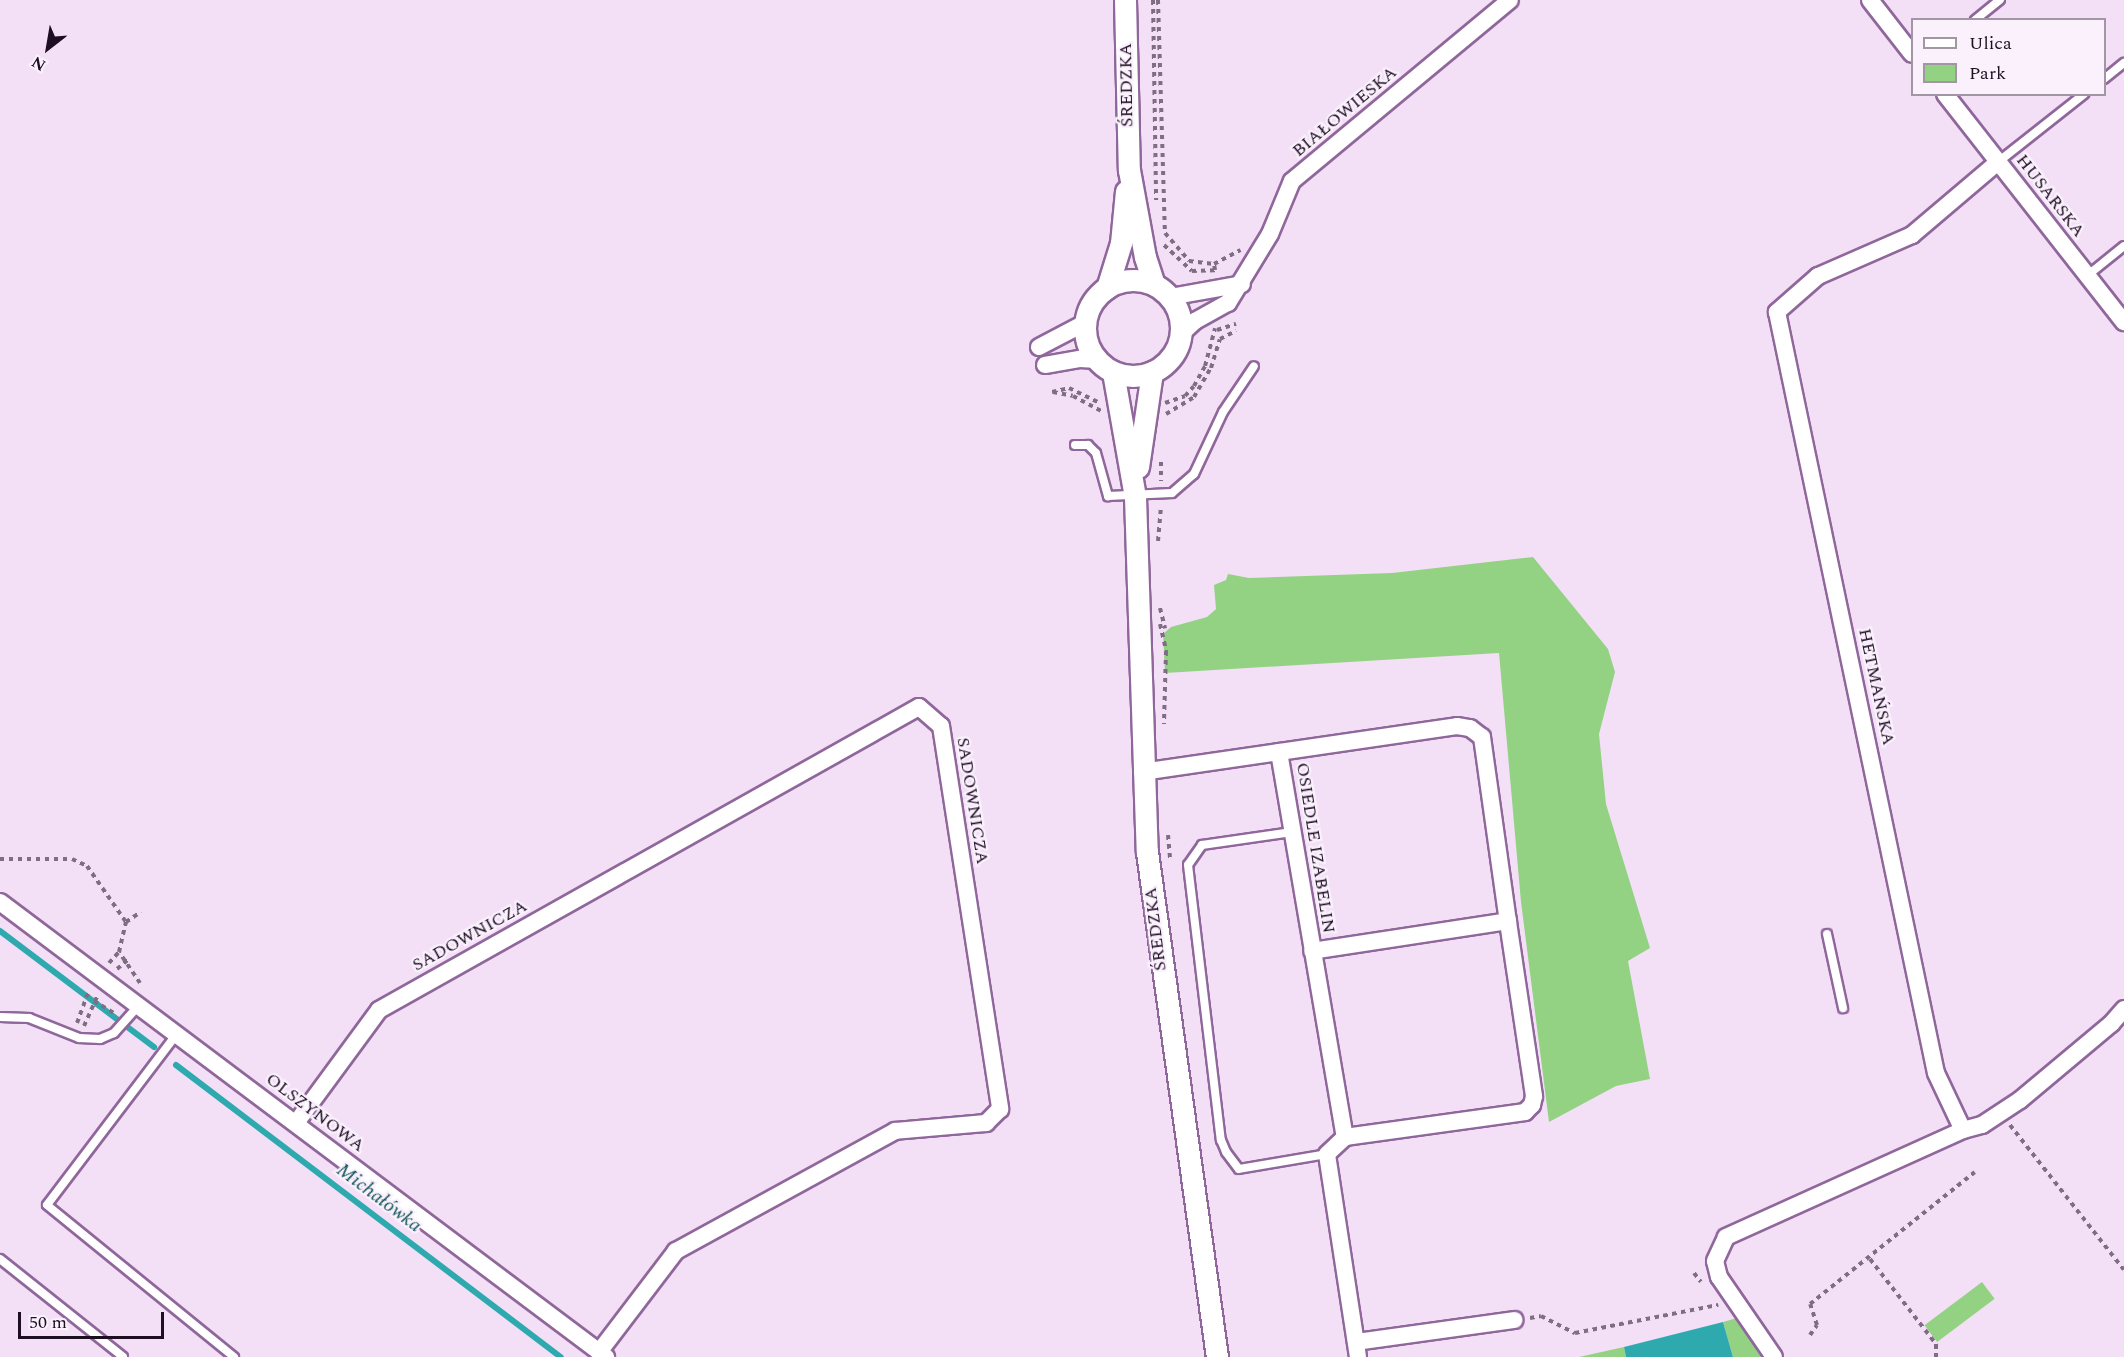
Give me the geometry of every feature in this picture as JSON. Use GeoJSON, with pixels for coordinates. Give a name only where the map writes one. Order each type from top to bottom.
{"type":"FeatureCollection","features":[{"type":"Feature","properties":{"kind":"street","name":"ŚREDZKA"},"geometry":{"type":"LineString","coordinates":[[1107,288],[1120,243],[1129,170],[1125,0]]}},
{"type":"Feature","properties":{"kind":"street","name":"BIAŁOWIESKA"},"geometry":{"type":"LineString","coordinates":[[1180,335],[1195,321],[1228,303],[1242,284],[1270,234],[1292,181],[1510,0]]}},
{"type":"Feature","properties":{"kind":"street"},"geometry":{"type":"LineString","coordinates":[[1870,0],[1911,53]]}},
{"type":"Feature","properties":{"kind":"street","name":"HUSARSKA"},"geometry":{"type":"LineString","coordinates":[[1947,96],[2124,322]]}},
{"type":"Feature","properties":{"kind":"street","name":"HETMAŃSKA"},"geometry":{"type":"LineString","coordinates":[[1963,1130],[1936,1073],[1778,312],[1818,276],[1912,235],[1998,162]]}},
{"type":"Feature","properties":{"kind":"street","name":"ŚREDZKA"},"geometry":{"type":"LineString","coordinates":[[1129,170],[1162,291]]}},
{"type":"Feature","properties":{"kind":"street"},"geometry":{"type":"LineString","coordinates":[[1105,366],[1087,342],[1085,323],[1090,305],[1107,288],[1130,280],[1162,291],[1242,284]]}},
{"type":"Feature","properties":{"kind":"street"},"geometry":{"type":"LineString","coordinates":[[1045,365],[1080,359],[1133,376],[1152,372],[1171,357],[1180,335],[1179,315],[1162,291]]}},
{"type":"Feature","properties":{"kind":"street"},"geometry":{"type":"LineString","coordinates":[[1039,347],[1085,323]]}},
{"type":"Feature","properties":{"kind":"street","name":"ŚREDZKA"},"geometry":{"type":"LineString","coordinates":[[1105,366],[1145,496]]}},
{"type":"Feature","properties":{"kind":"street","name":"ŚREDZKA"},"geometry":{"type":"LineString","coordinates":[[1152,372],[1145,496],[1142,772],[1159,956],[1217,1357]]}},
{"type":"Feature","properties":{"kind":"street","name":"SADOWNICZA"},"geometry":{"type":"LineString","coordinates":[[296,1123],[379,1010],[919,707],[941,726],[1000,1109],[986,1123],[895,1131],[676,1251],[602,1354]]}},
{"type":"Feature","properties":{"kind":"street","name":"OSIEDLE IZABELIN"},"geometry":{"type":"LineString","coordinates":[[1142,772],[1457,726],[1482,737],[1534,1096],[1532,1105],[1525,1112],[1345,1137],[1279,752]]}},
{"type":"Feature","properties":{"kind":"street","name":"OLSZYNOWA"},"geometry":{"type":"LineString","coordinates":[[0,902],[602,1354]]}},
{"type":"Feature","properties":{"kind":"street","name":"OSIEDLE IZABELIN"},"geometry":{"type":"LineString","coordinates":[[1312,951],[1508,921]]}},
{"type":"Feature","properties":{"kind":"street"},"geometry":{"type":"LineString","coordinates":[[1774,1357],[1719,1277],[1715,1261],[1718,1247],[1726,1237],[1963,1130],[1982,1125],[2020,1100],[2111,1024],[2124,1009]]}},
{"type":"Feature","properties":{"kind":"street"},"geometry":{"type":"LineString","coordinates":[[1345,1137],[1328,1154],[1357,1349],[1514,1320]]}},
{"type":"Feature","properties":{"kind":"lane"},"geometry":{"type":"LineString","coordinates":[[1978,18],[2000,0]]}},
{"type":"Feature","properties":{"kind":"lane"},"geometry":{"type":"LineString","coordinates":[[2106,77],[2124,63]]}},
{"type":"Feature","properties":{"kind":"lane"},"geometry":{"type":"LineString","coordinates":[[1998,162],[2081,96]]}},
{"type":"Feature","properties":{"kind":"lane"},"geometry":{"type":"LineString","coordinates":[[2088,275],[2124,246]]}},
{"type":"Feature","properties":{"kind":"lane"},"geometry":{"type":"LineString","coordinates":[[1075,445],[1088,445],[1096,453],[1108,496],[1145,496],[1182,488],[1194,474],[1222,412],[1254,366]]}},
{"type":"Feature","properties":{"kind":"lane"},"geometry":{"type":"LineString","coordinates":[[1292,832],[1202,845],[1188,865],[1221,1140],[1226,1152],[1239,1169],[1328,1154]]}},
{"type":"Feature","properties":{"kind":"lane"},"geometry":{"type":"LineString","coordinates":[[1827,934],[1843,1008]]}},
{"type":"Feature","properties":{"kind":"lane"},"geometry":{"type":"LineString","coordinates":[[0,1017],[29,1018],[79,1038],[100,1039],[114,1033],[138,1006]]}},
{"type":"Feature","properties":{"kind":"lane"},"geometry":{"type":"LineString","coordinates":[[176,1035],[47,1205],[234,1357]]}},
{"type":"Feature","properties":{"kind":"lane"},"geometry":{"type":"LineString","coordinates":[[0,1258],[123,1357]]}},
{"type":"Feature","properties":{"kind":"path"},"geometry":{"type":"LineString","coordinates":[[1153,0],[1156,204]]}},
{"type":"Feature","properties":{"kind":"path"},"geometry":{"type":"LineString","coordinates":[[1158,0],[1165,233],[1175,250],[1189,261],[1205,266],[1214,264]]}},
{"type":"Feature","properties":{"kind":"path"},"geometry":{"type":"LineString","coordinates":[[1157,224],[1162,242],[1183,266],[1192,271],[1215,270]]}},
{"type":"Feature","properties":{"kind":"path"},"geometry":{"type":"LineString","coordinates":[[1158,417],[1162,404],[1185,396],[1194,386],[1215,331],[1213,320]]}},
{"type":"Feature","properties":{"kind":"path"},"geometry":{"type":"LineString","coordinates":[[1215,331],[1236,324]]}},
{"type":"Feature","properties":{"kind":"path"},"geometry":{"type":"LineString","coordinates":[[1105,414],[1072,396],[1052,392],[1069,388],[1107,404]]}},
{"type":"Feature","properties":{"kind":"path"},"geometry":{"type":"LineString","coordinates":[[1151,549],[1145,496],[1155,463]]}},
{"type":"Feature","properties":{"kind":"path"},"geometry":{"type":"LineString","coordinates":[[1153,607],[1166,651],[1168,700],[1163,730]]}},
{"type":"Feature","properties":{"kind":"path"},"geometry":{"type":"LineString","coordinates":[[1162,832],[1164,861]]}},
{"type":"Feature","properties":{"kind":"path"},"geometry":{"type":"LineString","coordinates":[[0,859],[72,860],[87,866],[126,922]]}},
{"type":"Feature","properties":{"kind":"path"},"geometry":{"type":"LineString","coordinates":[[141,912],[126,922],[119,952],[145,987]]}},
{"type":"Feature","properties":{"kind":"path"},"geometry":{"type":"LineString","coordinates":[[2008,1122],[2124,1270]]}},
{"type":"Feature","properties":{"kind":"path"},"geometry":{"type":"LineString","coordinates":[[1810,1335],[1817,1325],[1810,1304],[1870,1259],[1975,1172]]}},
{"type":"Feature","properties":{"kind":"path"},"geometry":{"type":"LineString","coordinates":[[1870,1259],[1936,1344],[1936,1357]]}},
{"type":"Feature","properties":{"kind":"path"},"geometry":{"type":"LineString","coordinates":[[1514,1320],[1541,1316],[1575,1333],[1718,1305]]}},
{"type":"Feature","properties":{"kind":"green space"},"geometry":{"type":"Polygon","coordinates":[[[1533,557],[1608,649],[1615,672],[1599,734],[1606,804],[1650,948],[1628,961],[1650,1079],[1616,1086],[1549,1122],[1521,902],[1499,653],[1165,673],[1163,634],[1171,627],[1207,617],[1216,609],[1214,585],[1226,580],[1228,574],[1249,578],[1392,573],[1533,557]]]}},
{"type":"Feature","properties":{"kind":"green space"},"geometry":{"type":"Polygon","coordinates":[[[1982,1282],[1995,1299],[1937,1342],[1924,1325],[1982,1282]]]}},
{"type":"Feature","properties":{"kind":"green space"},"geometry":{"type":"Polygon","coordinates":[[[1737,1318],[1761,1357],[1733,1357],[1723,1322],[1737,1318]]]}},
{"type":"Feature","properties":{"kind":"green space"},"geometry":{"type":"Polygon","coordinates":[[[1624,1347],[1626,1357],[1579,1357],[1624,1347]]]}},
{"type":"Feature","properties":{"kind":"shaded area"},"geometry":{"type":"Polygon","coordinates":[[[1723,1322],[1733,1357],[1626,1357],[1624,1347],[1723,1322]]]}},
{"type":"Feature","properties":{"kind":"waterway","name":"Michałówka"},"geometry":{"type":"LineString","coordinates":[[0,931],[154,1047]]}},
{"type":"Feature","properties":{"kind":"waterway","name":"Michałówka"},"geometry":{"type":"LineString","coordinates":[[176,1065],[561,1357]]}}]}
